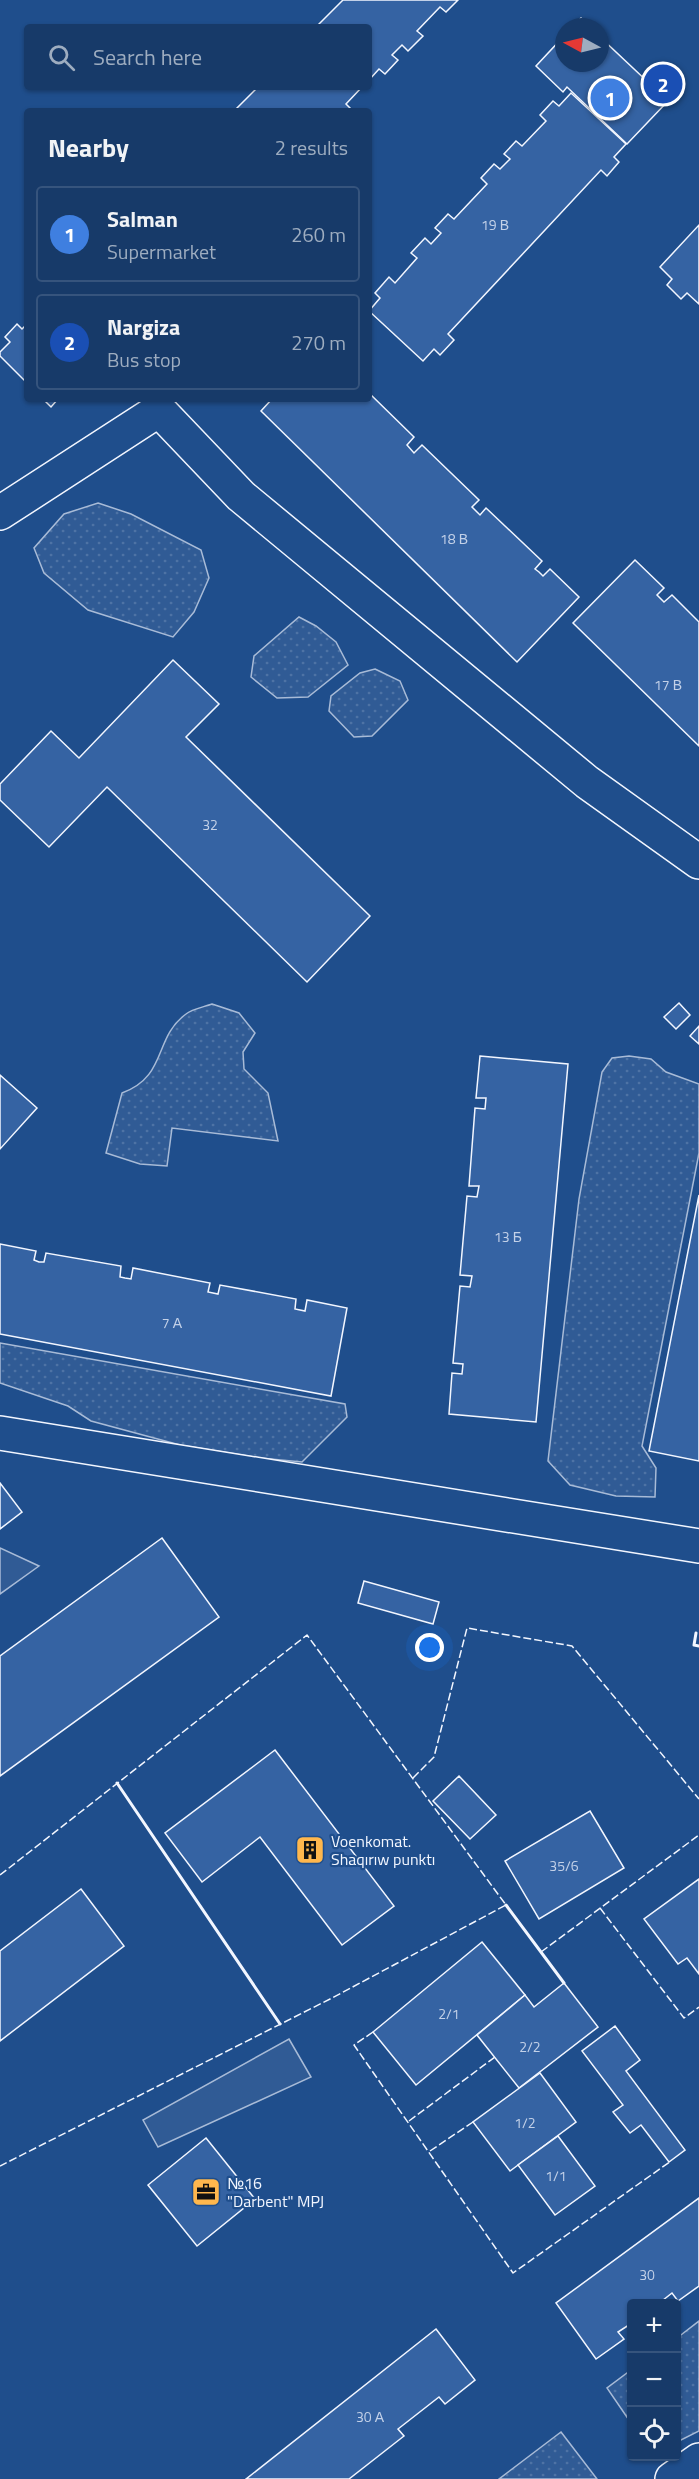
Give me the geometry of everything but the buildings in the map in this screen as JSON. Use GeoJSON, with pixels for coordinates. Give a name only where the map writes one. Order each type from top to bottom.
{"type":"FeatureCollection","features":[{"type":"Feature","properties":{"kind":"street"},"geometry":{"type":"LineString","coordinates":[[0,513],[159,410],[241,496],[587,782],[699,862]]}},
{"type":"Feature","properties":{"kind":"street"},"geometry":{"type":"LineString","coordinates":[[0,1433],[699,1546]]}},
{"type":"Feature","properties":{"kind":"street"},"geometry":{"type":"LineString","coordinates":[[672,2479],[699,2460]]}},
{"type":"Feature","properties":{"kind":"shaded area"},"geometry":{"type":"Polygon","coordinates":[[[98,503],[131,514],[201,550],[209,578],[194,612],[173,637],[88,610],[44,573],[34,548],[64,514],[98,503]]]}},
{"type":"Feature","properties":{"kind":"shaded area"},"geometry":{"type":"Polygon","coordinates":[[[299,617],[316,626],[336,642],[348,665],[308,697],[277,698],[251,677],[254,656],[299,617]]]}},
{"type":"Feature","properties":{"kind":"shaded area"},"geometry":{"type":"Polygon","coordinates":[[[375,669],[400,681],[408,700],[372,736],[354,737],[329,711],[331,696],[360,673],[375,669]]]}},
{"type":"Feature","properties":{"kind":"shaded area"},"geometry":{"type":"Polygon","coordinates":[[[212,1004],[239,1013],[255,1033],[243,1052],[244,1069],[268,1093],[278,1141],[172,1128],[167,1166],[140,1164],[106,1153],[122,1093],[137,1086],[147,1077],[176,1024],[189,1012],[212,1004]]]}},
{"type":"Feature","properties":{"kind":"shaded area"},"geometry":{"type":"Polygon","coordinates":[[[629,1056],[651,1059],[666,1072],[699,1084],[699,1153],[642,1446],[656,1468],[655,1497],[616,1496],[570,1485],[548,1461],[579,1199],[602,1072],[612,1058],[629,1056]]]}},
{"type":"Feature","properties":{"kind":"shaded area"},"geometry":{"type":"Polygon","coordinates":[[[0,1343],[345,1404],[347,1417],[302,1462],[260,1458],[180,1445],[91,1421],[68,1406],[0,1383],[0,1343]]]}},
{"type":"Feature","properties":{"kind":"shaded area"},"geometry":{"type":"Polygon","coordinates":[[[0,1548],[39,1566],[0,1594],[0,1548]]]}},
{"type":"Feature","properties":{"kind":"shaded area"},"geometry":{"type":"Polygon","coordinates":[[[289,2039],[311,2077],[158,2147],[143,2120],[289,2039]]]}},
{"type":"Feature","properties":{"kind":"shaded area"},"geometry":{"type":"Polygon","coordinates":[[[699,2321],[699,2431],[681,2440],[681,2353],[681,2335],[699,2321]]]}},
{"type":"Feature","properties":{"kind":"shaded area"},"geometry":{"type":"Polygon","coordinates":[[[627,2373],[627,2417],[607,2388],[627,2373]]]}},
{"type":"Feature","properties":{"kind":"shaded area"},"geometry":{"type":"Polygon","coordinates":[[[561,2432],[597,2479],[499,2479],[561,2432]]]}},
{"type":"Feature","properties":{"kind":"fence"},"geometry":{"type":"LineString","coordinates":[[413,1778],[434,1757],[467,1628],[572,1646],[699,1799]]}},
{"type":"Feature","properties":{"kind":"fence"},"geometry":{"type":"LineString","coordinates":[[0,1875],[307,1635],[506,1905],[332,1998],[0,2166]]}},
{"type":"Feature","properties":{"kind":"fence"},"geometry":{"type":"LineString","coordinates":[[541,1952],[699,1835]]}},
{"type":"Feature","properties":{"kind":"fence"},"geometry":{"type":"LineString","coordinates":[[600,1908],[684,2018],[699,2007]]}},
{"type":"Feature","properties":{"kind":"fence"},"geometry":{"type":"LineString","coordinates":[[373,2032],[354,2045],[513,2273],[671,2161]]}},
{"type":"Feature","properties":{"kind":"fence"},"geometry":{"type":"LineString","coordinates":[[409,2121],[495,2057]]}},
{"type":"Feature","properties":{"kind":"fence"},"geometry":{"type":"LineString","coordinates":[[430,2151],[473,2122]]}},
{"type":"Feature","properties":{"kind":"wall"},"geometry":{"type":"LineString","coordinates":[[696,1633],[694,1645],[699,1646]]}},
{"type":"Feature","properties":{"kind":"wall"},"geometry":{"type":"LineString","coordinates":[[117,1783],[280,2024]]}},
{"type":"Feature","properties":{"kind":"wall"},"geometry":{"type":"LineString","coordinates":[[506,1905],[564,1983]]}},
{"type":"Feature","properties":{"kind":"place","name":"Nargiza"},"geometry":{"type":"Point","coordinates":[663,84]}},
{"type":"Feature","properties":{"kind":"place","name":"Salman"},"geometry":{"type":"Point","coordinates":[610,98]}},
{"type":"Feature","properties":{"kind":"place","name":"Voenkomat. Shaqırıw punktı"},"geometry":{"type":"Point","coordinates":[310,1850]}},
{"type":"Feature","properties":{"kind":"place","name":"№16 \"Darbent\" MPJ"},"geometry":{"type":"Point","coordinates":[206,2192]}}]}
